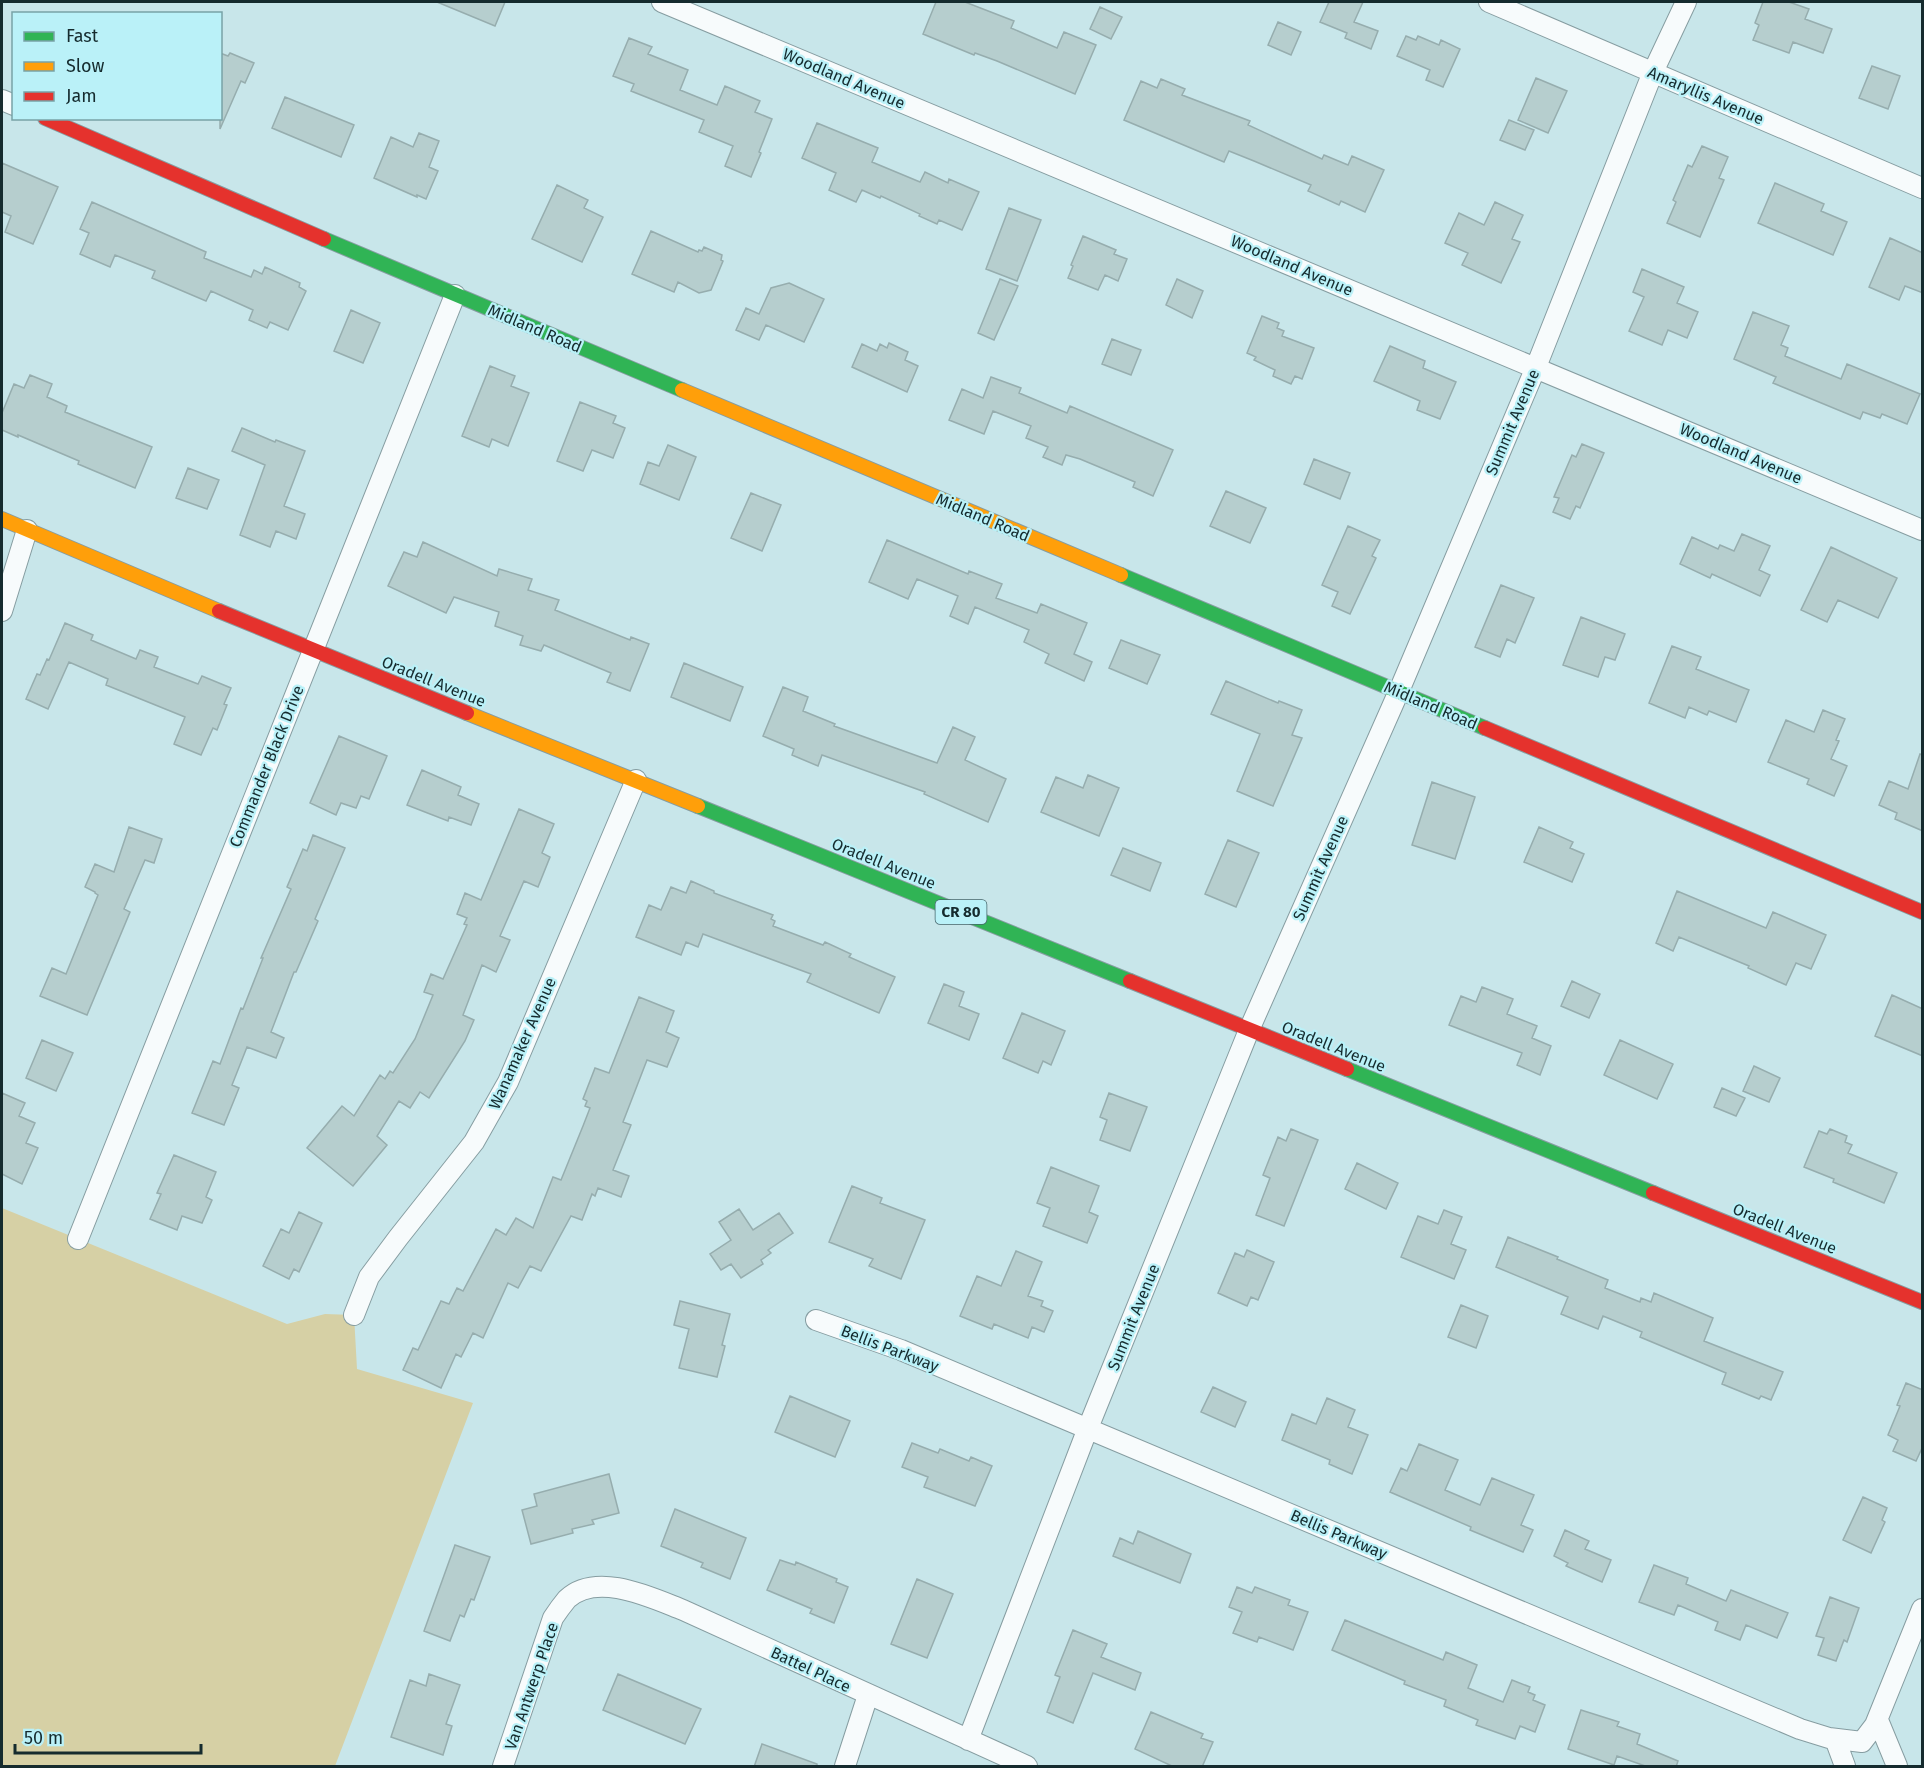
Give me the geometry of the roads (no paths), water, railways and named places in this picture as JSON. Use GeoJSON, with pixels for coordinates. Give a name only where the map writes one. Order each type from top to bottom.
{"type":"FeatureCollection","features":[{"type":"Feature","properties":{"kind":"main road","name":"Midland Road"},"geometry":{"type":"LineString","coordinates":[[50,120],[455,295],[1923,912]]}},
{"type":"Feature","properties":{"kind":"main road","name":"Oradell Avenue"},"geometry":{"type":"LineString","coordinates":[[2,519],[312,650],[1923,1302]]}},
{"type":"Feature","properties":{"kind":"street","name":"Woodland Avenue"},"geometry":{"type":"LineString","coordinates":[[662,2],[1923,530]]}},
{"type":"Feature","properties":{"kind":"street","name":"Amaryllis Avenue"},"geometry":{"type":"LineString","coordinates":[[1489,2],[1923,188]]}},
{"type":"Feature","properties":{"kind":"street","name":"Summit Avenue"},"geometry":{"type":"LineString","coordinates":[[968,1740],[1088,1428],[1249,1030],[1399,691],[1536,367],[1653,72],[1686,2]]}},
{"type":"Feature","properties":{"kind":"street","name":"Commander Black Drive"},"geometry":{"type":"LineString","coordinates":[[78,1239],[455,295]]}},
{"type":"Feature","properties":{"kind":"street"},"geometry":{"type":"LineString","coordinates":[[2,611],[27,530]]}},
{"type":"Feature","properties":{"kind":"street","name":"Wanamaker Avenue"},"geometry":{"type":"LineString","coordinates":[[354,1316],[369,1277],[474,1142],[508,1082],[636,780]]}},
{"type":"Feature","properties":{"kind":"street","name":"Bellis Parkway"},"geometry":{"type":"LineString","coordinates":[[816,1320],[901,1350],[1789,1724],[1834,1739],[1862,1742],[1878,1720]]}},
{"type":"Feature","properties":{"kind":"street","name":"Battel Place"},"geometry":{"type":"LineString","coordinates":[[591,1587],[628,1588],[672,1606],[1027,1767]]}},
{"type":"Feature","properties":{"kind":"street","name":"Van Antwerp Place"},"geometry":{"type":"LineString","coordinates":[[503,1767],[553,1618],[568,1598],[591,1587]]}},
{"type":"Feature","properties":{"kind":"street"},"geometry":{"type":"LineString","coordinates":[[1897,1767],[1878,1720],[1923,1610]]}},
{"type":"Feature","properties":{"kind":"street"},"geometry":{"type":"LineString","coordinates":[[845,1767],[868,1695]]}},
{"type":"Feature","properties":{"kind":"street"},"geometry":{"type":"LineString","coordinates":[[1834,1739],[1845,1767]]}}]}
